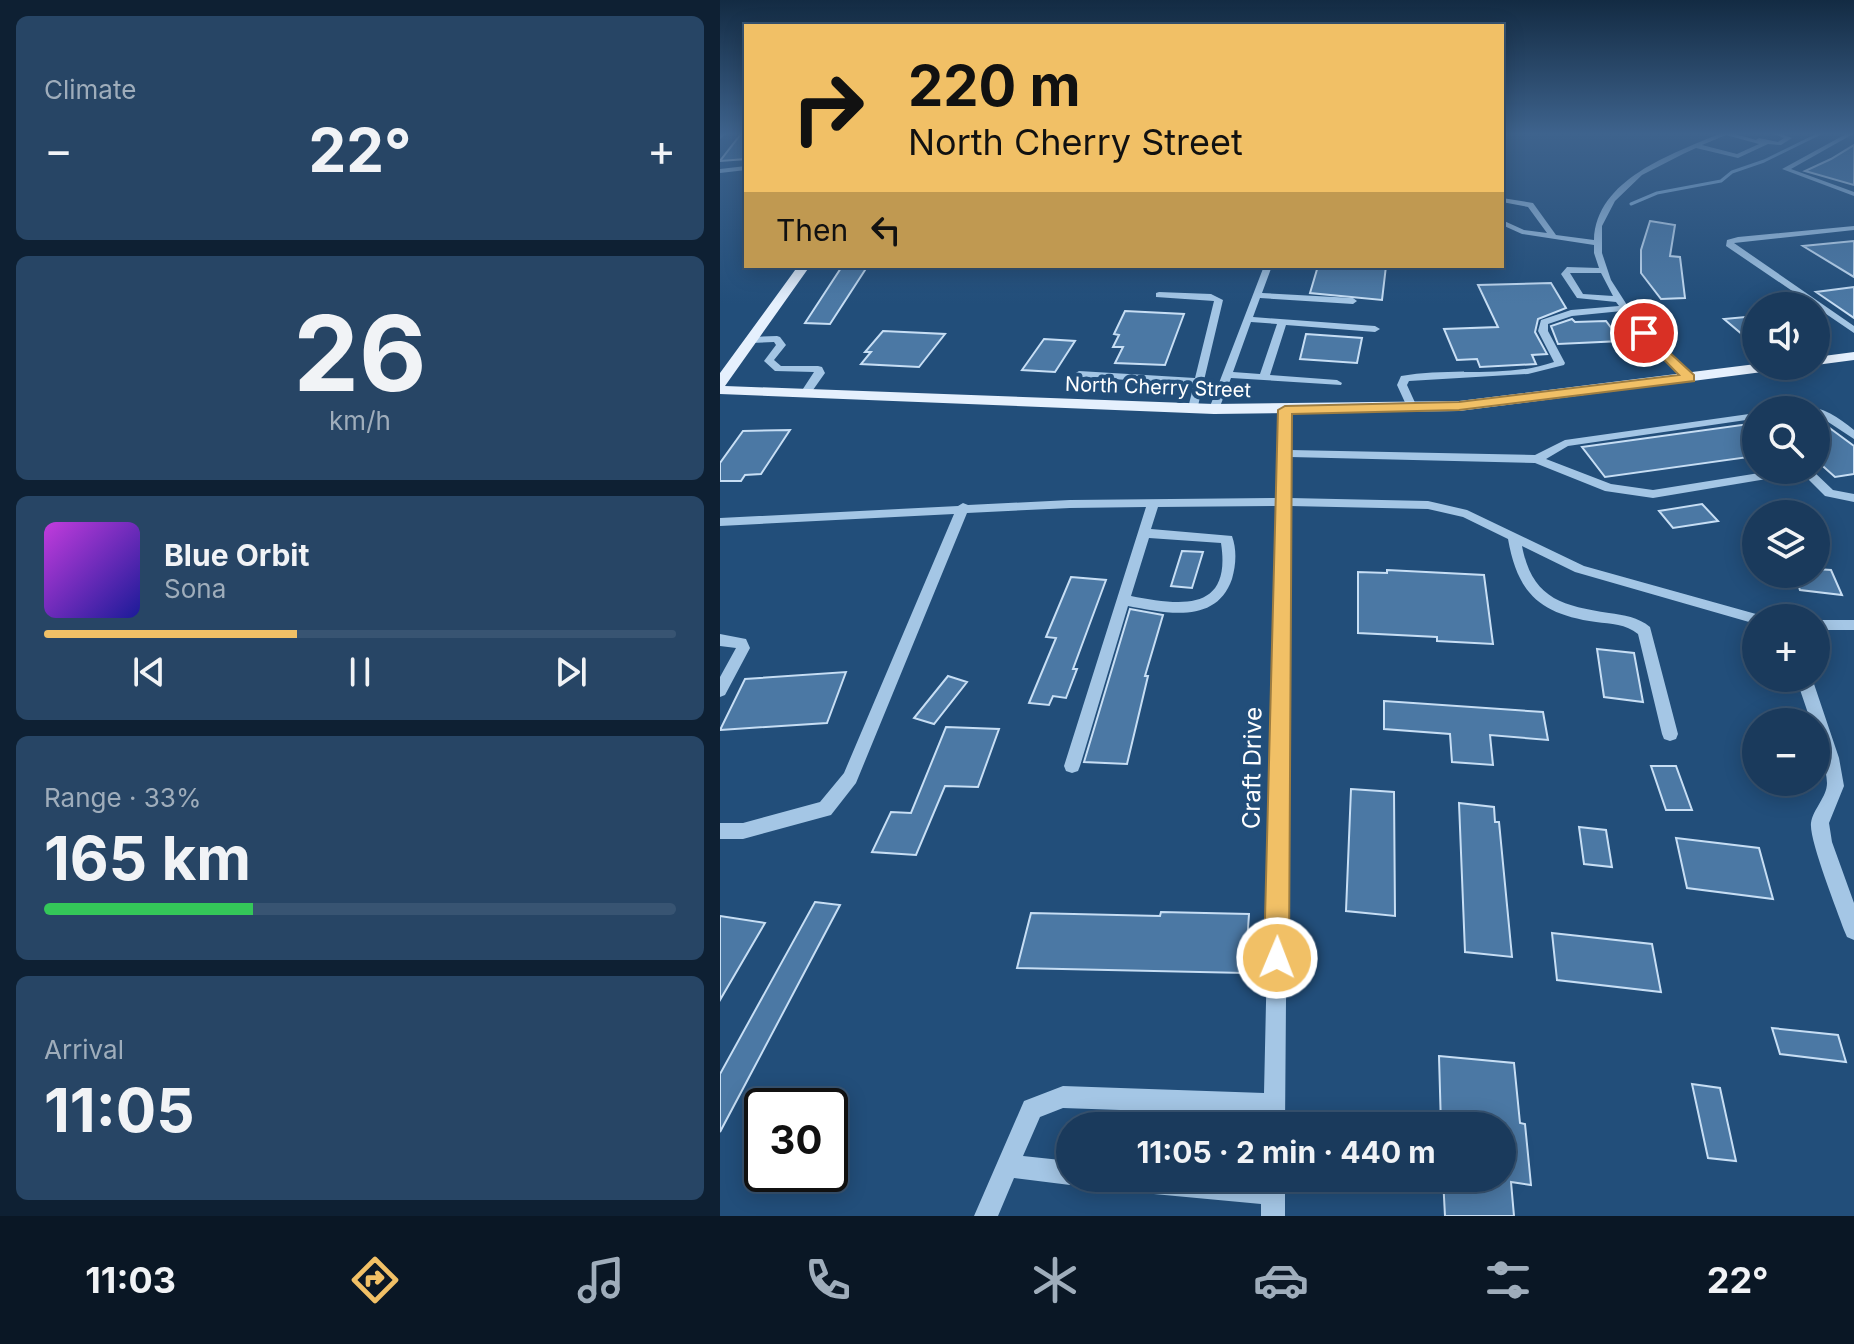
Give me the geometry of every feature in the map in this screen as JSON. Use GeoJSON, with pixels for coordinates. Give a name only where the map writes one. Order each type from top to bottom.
{"type":"FeatureCollection","features":[{"type":"Feature","properties":{"kind":"main road"},"geometry":{"type":"LineString","coordinates":[[720,383],[803,268]]}},
{"type":"Feature","properties":{"kind":"main road"},"geometry":{"type":"LineString","coordinates":[[1830,359],[1854,356]]}},
{"type":"Feature","properties":{"kind":"main road","name":"North Cherry Street"},"geometry":{"type":"LineString","coordinates":[[720,390],[1285,410],[1459,406],[1742,371]]}},
{"type":"Feature","properties":{"kind":"street"},"geometry":{"type":"LineString","coordinates":[[1619,191],[1613,196],[1597,229],[1596,243],[1603,271],[1620,303],[1689,378]]}},
{"type":"Feature","properties":{"kind":"street"},"geometry":{"type":"LineString","coordinates":[[1504,200],[1530,205],[1554,237]]}},
{"type":"Feature","properties":{"kind":"street"},"geometry":{"type":"LineString","coordinates":[[1504,223],[1522,232],[1596,243]]}},
{"type":"Feature","properties":{"kind":"street"},"geometry":{"type":"LineString","coordinates":[[1854,228],[1738,239],[1730,242],[1730,246],[1854,330]]}},
{"type":"Feature","properties":{"kind":"street"},"geometry":{"type":"LineString","coordinates":[[1214,409],[1267,268]]}},
{"type":"Feature","properties":{"kind":"street"},"geometry":{"type":"LineString","coordinates":[[1603,271],[1567,270],[1565,274],[1580,296],[1620,303]]}},
{"type":"Feature","properties":{"kind":"street"},"geometry":{"type":"LineString","coordinates":[[1159,295],[1219,300],[1193,408]]}},
{"type":"Feature","properties":{"kind":"street"},"geometry":{"type":"LineString","coordinates":[[1257,295],[1353,301]]}},
{"type":"Feature","properties":{"kind":"street"},"geometry":{"type":"LineString","coordinates":[[1412,407],[1402,385],[1405,378],[1555,366],[1560,363],[1543,331],[1544,322],[1620,303]]}},
{"type":"Feature","properties":{"kind":"street"},"geometry":{"type":"LineString","coordinates":[[1248,319],[1375,329]]}},
{"type":"Feature","properties":{"kind":"street"},"geometry":{"type":"LineString","coordinates":[[1264,377],[1282,322]]}},
{"type":"Feature","properties":{"kind":"street"},"geometry":{"type":"LineString","coordinates":[[750,340],[777,339],[781,345],[769,361],[779,369],[818,369],[818,378],[804,395]]}},
{"type":"Feature","properties":{"kind":"street"},"geometry":{"type":"LineString","coordinates":[[1079,374],[1200,381]]}},
{"type":"Feature","properties":{"kind":"street"},"geometry":{"type":"LineString","coordinates":[[1227,375],[1337,383]]}},
{"type":"Feature","properties":{"kind":"street","name":"Craft Drive"},"geometry":{"type":"LineString","coordinates":[[1274,1112],[1285,410]]}},
{"type":"Feature","properties":{"kind":"street"},"geometry":{"type":"LineString","coordinates":[[1830,415],[1854,436]]}},
{"type":"Feature","properties":{"kind":"street"},"geometry":{"type":"LineString","coordinates":[[1537,459],[1565,443],[1742,421]]}},
{"type":"Feature","properties":{"kind":"street"},"geometry":{"type":"LineString","coordinates":[[1285,453],[1537,459],[1609,488],[1653,494],[1742,480]]}},
{"type":"Feature","properties":{"kind":"street"},"geometry":{"type":"LineString","coordinates":[[1819,484],[1829,493],[1854,498]]}},
{"type":"Feature","properties":{"kind":"street"},"geometry":{"type":"LineString","coordinates":[[720,522],[963,507],[1284,502],[1428,505],[1467,514],[1580,569],[1742,615]]}},
{"type":"Feature","properties":{"kind":"street"},"geometry":{"type":"LineString","coordinates":[[1072,766],[1153,503]]}},
{"type":"Feature","properties":{"kind":"street"},"geometry":{"type":"LineString","coordinates":[[720,831],[743,831],[825,809],[850,778],[963,507]]}},
{"type":"Feature","properties":{"kind":"street"},"geometry":{"type":"LineString","coordinates":[[1123,600],[1194,608],[1217,598],[1230,564],[1227,539],[1144,533]]}},
{"type":"Feature","properties":{"kind":"street"},"geometry":{"type":"LineString","coordinates":[[1514,537],[1522,578],[1533,593],[1576,613],[1631,622],[1645,631],[1670,734]]}},
{"type":"Feature","properties":{"kind":"street"},"geometry":{"type":"LineString","coordinates":[[1830,625],[1854,625]]}},
{"type":"Feature","properties":{"kind":"street"},"geometry":{"type":"LineString","coordinates":[[720,640],[735,639],[743,648],[720,691]]}},
{"type":"Feature","properties":{"kind":"street"},"geometry":{"type":"LineString","coordinates":[[1809,692],[1831,758],[1836,786],[1820,823],[1823,842],[1854,930]]}},
{"type":"Feature","properties":{"kind":"street"},"geometry":{"type":"LineString","coordinates":[[986,1216],[1032,1109],[1063,1097],[1239,1112]]}},
{"type":"Feature","properties":{"kind":"street"},"geometry":{"type":"LineString","coordinates":[[1007,1166],[1056,1171]]}},
{"type":"Feature","properties":{"kind":"street"},"geometry":{"type":"LineString","coordinates":[[1237,1192],[1273,1196]]}},
{"type":"Feature","properties":{"kind":"building"},"geometry":{"type":"Polygon","coordinates":[[[1650,221],[1675,225],[1670,256],[1680,257],[1685,298],[1661,299],[1641,273],[1641,250],[1650,221]]]}},
{"type":"Feature","properties":{"kind":"building"},"geometry":{"type":"Polygon","coordinates":[[[1854,241],[1854,277],[1803,246],[1854,241]]]}},
{"type":"Feature","properties":{"kind":"building"},"geometry":{"type":"Polygon","coordinates":[[[841,268],[866,268],[830,324],[805,323],[841,268]]]}},
{"type":"Feature","properties":{"kind":"building"},"geometry":{"type":"Polygon","coordinates":[[[1317,268],[1386,268],[1382,300],[1310,293],[1317,268]]]}},
{"type":"Feature","properties":{"kind":"building"},"geometry":{"type":"Polygon","coordinates":[[[1551,283],[1566,308],[1538,319],[1535,332],[1547,354],[1532,355],[1536,364],[1480,367],[1477,359],[1457,360],[1444,329],[1498,327],[1478,285],[1551,283]]]}},
{"type":"Feature","properties":{"kind":"building"},"geometry":{"type":"Polygon","coordinates":[[[1854,287],[1854,318],[1830,302],[1830,292],[1816,292],[1854,287]]]}},
{"type":"Feature","properties":{"kind":"building"},"geometry":{"type":"Polygon","coordinates":[[[1125,311],[1184,314],[1165,365],[1115,363],[1123,347],[1113,347],[1119,335],[1114,334],[1125,311]]]}},
{"type":"Feature","properties":{"kind":"building"},"geometry":{"type":"Polygon","coordinates":[[[1742,317],[1742,334],[1724,319],[1742,317]]]}},
{"type":"Feature","properties":{"kind":"building"},"geometry":{"type":"Polygon","coordinates":[[[1572,319],[1575,322],[1606,321],[1621,341],[1558,344],[1551,326],[1572,319]]]}},
{"type":"Feature","properties":{"kind":"building"},"geometry":{"type":"Polygon","coordinates":[[[883,331],[945,334],[919,367],[861,364],[871,352],[865,352],[883,331]]]}},
{"type":"Feature","properties":{"kind":"building"},"geometry":{"type":"Polygon","coordinates":[[[1306,334],[1362,338],[1357,363],[1300,359],[1306,334]]]}},
{"type":"Feature","properties":{"kind":"building"},"geometry":{"type":"Polygon","coordinates":[[[1044,339],[1075,341],[1055,372],[1022,370],[1044,339]]]}},
{"type":"Feature","properties":{"kind":"building"},"geometry":{"type":"Polygon","coordinates":[[[1742,425],[1742,458],[1605,477],[1582,447],[1742,425]]]}},
{"type":"Feature","properties":{"kind":"building"},"geometry":{"type":"Polygon","coordinates":[[[1830,428],[1854,446],[1854,474],[1835,477],[1830,473],[1830,428]]]}},
{"type":"Feature","properties":{"kind":"building"},"geometry":{"type":"Polygon","coordinates":[[[790,430],[761,474],[745,475],[741,481],[720,481],[720,463],[743,431],[790,430]]]}},
{"type":"Feature","properties":{"kind":"building"},"geometry":{"type":"Polygon","coordinates":[[[1702,504],[1718,521],[1673,528],[1659,511],[1702,504]]]}},
{"type":"Feature","properties":{"kind":"building"},"geometry":{"type":"Polygon","coordinates":[[[1182,551],[1203,552],[1192,588],[1171,586],[1182,551]]]}},
{"type":"Feature","properties":{"kind":"building"},"geometry":{"type":"Polygon","coordinates":[[[1387,570],[1484,575],[1493,644],[1437,641],[1437,637],[1358,633],[1358,572],[1387,573],[1387,570]]]}},
{"type":"Feature","properties":{"kind":"building"},"geometry":{"type":"Polygon","coordinates":[[[1831,570],[1842,595],[1800,590],[1830,588],[1831,570]]]}},
{"type":"Feature","properties":{"kind":"building"},"geometry":{"type":"Polygon","coordinates":[[[1071,577],[1106,580],[1073,669],[1077,669],[1066,698],[1053,696],[1049,705],[1029,703],[1056,638],[1046,637],[1071,577]]]}},
{"type":"Feature","properties":{"kind":"building"},"geometry":{"type":"Polygon","coordinates":[[[1130,609],[1163,615],[1145,676],[1148,676],[1127,764],[1084,762],[1130,609]]]}},
{"type":"Feature","properties":{"kind":"building"},"geometry":{"type":"Polygon","coordinates":[[[1597,649],[1634,653],[1643,702],[1604,697],[1597,649]]]}},
{"type":"Feature","properties":{"kind":"building"},"geometry":{"type":"Polygon","coordinates":[[[846,672],[827,723],[720,730],[745,679],[846,672]]]}},
{"type":"Feature","properties":{"kind":"building"},"geometry":{"type":"Polygon","coordinates":[[[948,676],[967,682],[934,724],[914,718],[948,676]]]}},
{"type":"Feature","properties":{"kind":"building"},"geometry":{"type":"Polygon","coordinates":[[[1384,701],[1543,712],[1548,740],[1490,735],[1493,765],[1452,762],[1450,734],[1384,729],[1384,701]]]}},
{"type":"Feature","properties":{"kind":"building"},"geometry":{"type":"Polygon","coordinates":[[[946,727],[999,729],[978,787],[945,786],[916,855],[872,852],[891,812],[911,813],[946,727]]]}},
{"type":"Feature","properties":{"kind":"building"},"geometry":{"type":"Polygon","coordinates":[[[1651,766],[1676,766],[1692,810],[1666,810],[1651,766]]]}},
{"type":"Feature","properties":{"kind":"building"},"geometry":{"type":"Polygon","coordinates":[[[1351,789],[1394,792],[1395,916],[1346,911],[1351,789]]]}},
{"type":"Feature","properties":{"kind":"building"},"geometry":{"type":"Polygon","coordinates":[[[1459,803],[1494,807],[1495,822],[1499,822],[1512,957],[1465,952],[1459,803]]]}},
{"type":"Feature","properties":{"kind":"building"},"geometry":{"type":"Polygon","coordinates":[[[1579,827],[1606,830],[1612,867],[1584,864],[1579,827]]]}},
{"type":"Feature","properties":{"kind":"building"},"geometry":{"type":"Polygon","coordinates":[[[1676,838],[1759,848],[1773,899],[1687,888],[1676,838]]]}},
{"type":"Feature","properties":{"kind":"building"},"geometry":{"type":"Polygon","coordinates":[[[815,902],[840,905],[720,1132],[720,1074],[815,902]]]}},
{"type":"Feature","properties":{"kind":"building"},"geometry":{"type":"Polygon","coordinates":[[[1161,912],[1249,914],[1245,973],[1017,968],[1031,913],[1160,916],[1161,912]]]}},
{"type":"Feature","properties":{"kind":"building"},"geometry":{"type":"Polygon","coordinates":[[[720,916],[765,923],[720,1000],[720,916]]]}},
{"type":"Feature","properties":{"kind":"building"},"geometry":{"type":"Polygon","coordinates":[[[1552,933],[1652,944],[1661,992],[1557,980],[1552,933]]]}},
{"type":"Feature","properties":{"kind":"building"},"geometry":{"type":"Polygon","coordinates":[[[1772,1028],[1838,1035],[1846,1062],[1780,1054],[1772,1028]]]}},
{"type":"Feature","properties":{"kind":"building"},"geometry":{"type":"Polygon","coordinates":[[[1439,1056],[1514,1063],[1520,1123],[1525,1124],[1531,1185],[1516,1183],[1516,1112],[1441,1112],[1439,1056]]]}},
{"type":"Feature","properties":{"kind":"building"},"geometry":{"type":"Polygon","coordinates":[[[1692,1084],[1720,1088],[1736,1161],[1708,1158],[1692,1084]]]}},
{"type":"Feature","properties":{"kind":"building"},"geometry":{"type":"Polygon","coordinates":[[[1444,1192],[1512,1192],[1514,1216],[1445,1216],[1444,1192]]]}},
{"type":"Feature","properties":{"kind":"waterway"},"geometry":{"type":"LineString","coordinates":[[1631,204],[1669,191]]}},
{"type":"Feature","properties":{"kind":"route"},"geometry":{"type":"LineString","coordinates":[[1277,958],[1285,410],[1459,406],[1689,378],[1644,333]]}}]}
